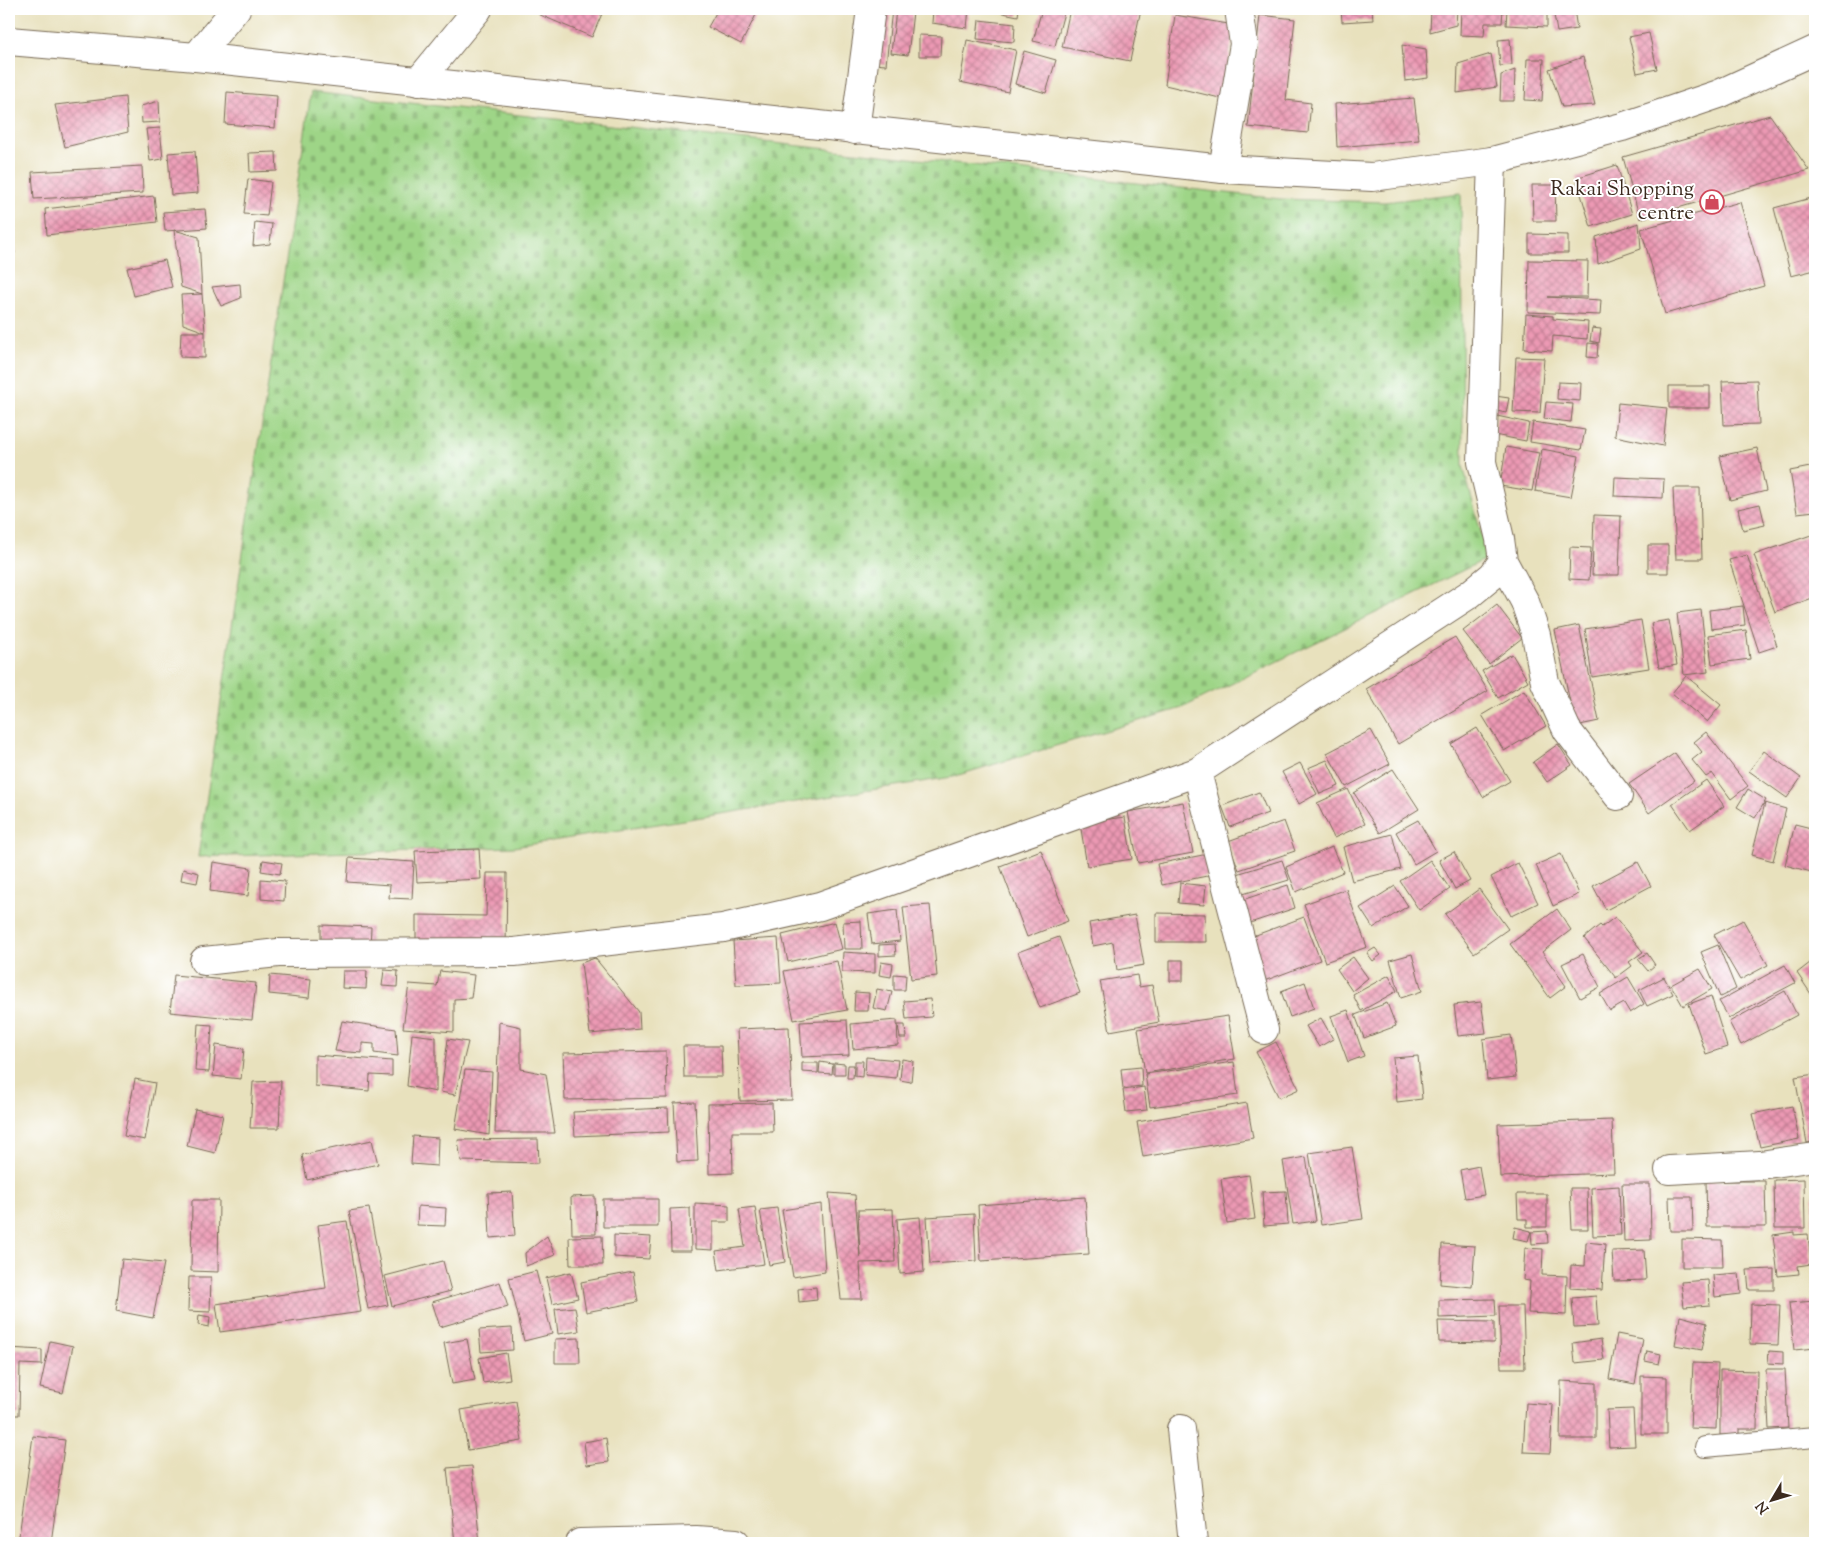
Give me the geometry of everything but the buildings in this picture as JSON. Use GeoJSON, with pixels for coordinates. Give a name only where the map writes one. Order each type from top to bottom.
{"type":"FeatureCollection","features":[{"type":"Feature","properties":{"kind":"street"},"geometry":{"type":"LineString","coordinates":[[196,57],[236,9]]}},
{"type":"Feature","properties":{"kind":"street"},"geometry":{"type":"LineString","coordinates":[[418,82],[478,9]]}},
{"type":"Feature","properties":{"kind":"street"},"geometry":{"type":"LineString","coordinates":[[855,130],[871,9]]}},
{"type":"Feature","properties":{"kind":"street"},"geometry":{"type":"LineString","coordinates":[[1223,169],[1244,44],[1239,9]]}},
{"type":"Feature","properties":{"kind":"street"},"geometry":{"type":"LineString","coordinates":[[9,41],[196,57],[1223,169],[1372,177],[1492,161],[1622,127],[1719,94],[1815,50]]}},
{"type":"Feature","properties":{"kind":"street"},"geometry":{"type":"LineString","coordinates":[[1492,161],[1482,462],[1500,539],[1503,561],[1525,602],[1536,635],[1545,682],[1567,730],[1618,796]]}},
{"type":"Feature","properties":{"kind":"street"},"geometry":{"type":"LineString","coordinates":[[204,961],[278,953],[514,952],[723,928],[820,906],[1197,772],[1470,594],[1493,574],[1503,561]]}},
{"type":"Feature","properties":{"kind":"street"},"geometry":{"type":"LineString","coordinates":[[1197,772],[1264,1030]]}},
{"type":"Feature","properties":{"kind":"street"},"geometry":{"type":"LineString","coordinates":[[1669,1170],[1760,1165],[1815,1157]]}},
{"type":"Feature","properties":{"kind":"street"},"geometry":{"type":"LineString","coordinates":[[1181,1429],[1193,1543]]}},
{"type":"Feature","properties":{"kind":"street"},"geometry":{"type":"LineString","coordinates":[[580,1543],[696,1540],[736,1543]]}},
{"type":"Feature","properties":{"kind":"lane"},"geometry":{"type":"LineString","coordinates":[[1705,1447],[1815,1437]]}},
{"type":"Feature","properties":{"kind":"green space"},"geometry":{"type":"Polygon","coordinates":[[[311,92],[1281,199],[1384,202],[1461,193],[1463,466],[1488,558],[1182,708],[952,777],[514,847],[198,857],[311,92]]]}},
{"type":"Feature","properties":{"kind":"place","name":"Rakai Shopping centre"},"geometry":{"type":"Point","coordinates":[1712,202]}}]}
